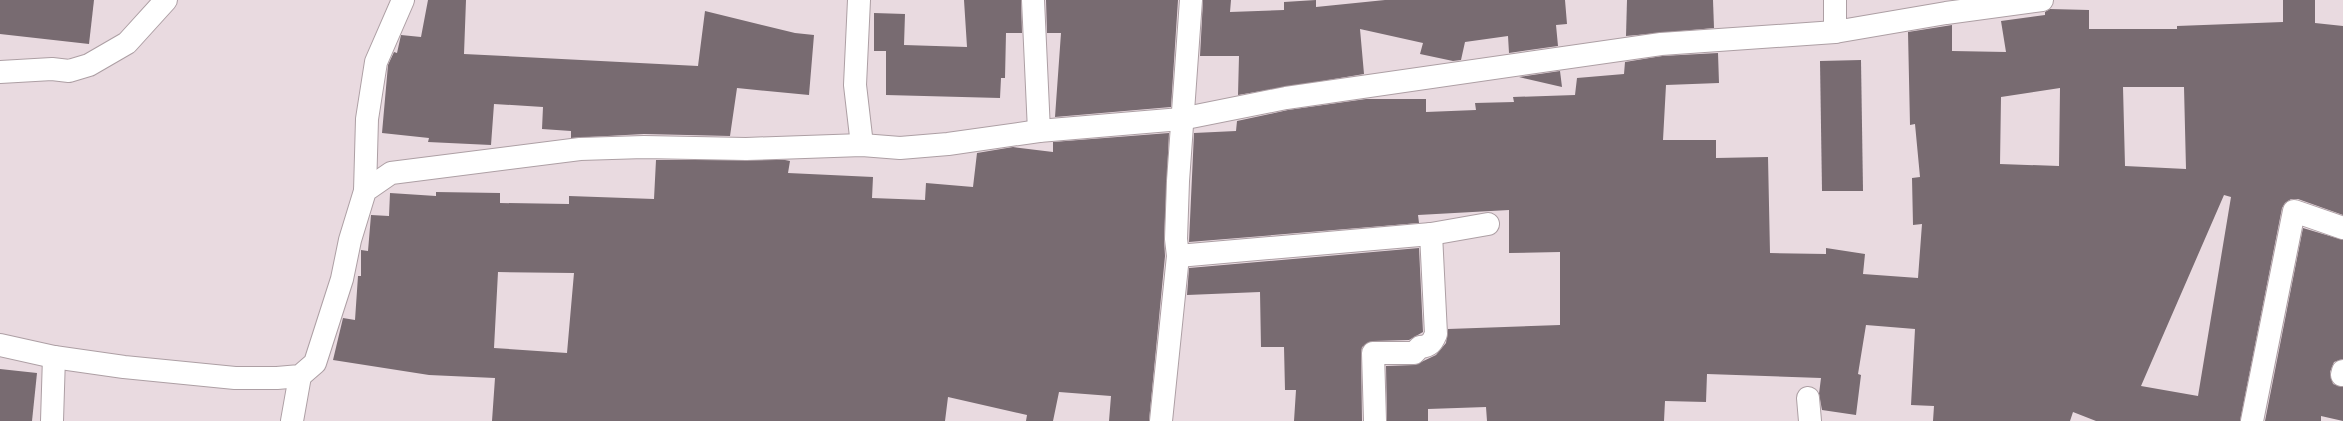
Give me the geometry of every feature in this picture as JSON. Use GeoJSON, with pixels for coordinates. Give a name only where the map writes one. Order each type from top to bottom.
{"type":"FeatureCollection","features":[{"type":"Feature","properties":{"kind":"street"},"geometry":{"type":"LineString","coordinates":[[0,72],[52,69],[69,71],[89,65],[127,43],[166,0]]}},
{"type":"Feature","properties":{"kind":"street"},"geometry":{"type":"LineString","coordinates":[[0,345],[54,358],[235,378],[277,378],[300,376],[315,363],[342,279],[350,240],[365,192],[367,119],[376,62],[403,0]]}},
{"type":"Feature","properties":{"kind":"street"},"geometry":{"type":"LineString","coordinates":[[859,0],[860,24],[855,85],[862,145]]}},
{"type":"Feature","properties":{"kind":"street"},"geometry":{"type":"LineString","coordinates":[[1033,0],[1039,131]]}},
{"type":"Feature","properties":{"kind":"street"},"geometry":{"type":"LineString","coordinates":[[1161,421],[1178,256],[1176,239],[1181,119],[1191,0]]}},
{"type":"Feature","properties":{"kind":"street"},"geometry":{"type":"LineString","coordinates":[[1835,0],[1836,32]]}},
{"type":"Feature","properties":{"kind":"street"},"geometry":{"type":"LineString","coordinates":[[365,192],[391,173],[580,150],[644,147],[746,149],[862,145],[907,147],[948,144],[1039,131],[1181,119],[1286,98],[1661,44],[1836,32],[1946,13],[2042,0]]}},
{"type":"Feature","properties":{"kind":"street"},"geometry":{"type":"LineString","coordinates":[[2252,421],[2294,211],[2343,228]]}},
{"type":"Feature","properties":{"kind":"street"},"geometry":{"type":"LineString","coordinates":[[1178,256],[1431,234],[1488,224]]}},
{"type":"Feature","properties":{"kind":"street"},"geometry":{"type":"LineString","coordinates":[[1375,421],[1373,353],[1414,353],[1417,349],[1432,343],[1436,334],[1431,234]]}},
{"type":"Feature","properties":{"kind":"street"},"geometry":{"type":"LineString","coordinates":[[52,421],[54,358]]}},
{"type":"Feature","properties":{"kind":"street"},"geometry":{"type":"LineString","coordinates":[[292,421],[300,376]]}},
{"type":"Feature","properties":{"kind":"street"},"geometry":{"type":"LineString","coordinates":[[1808,398],[1810,421]]}},
{"type":"Feature","properties":{"kind":"building"},"geometry":{"type":"Polygon","coordinates":[[[0,0],[94,0],[89,44],[0,34],[0,0]]]}},
{"type":"Feature","properties":{"kind":"building"},"geometry":{"type":"Polygon","coordinates":[[[428,0],[466,0],[464,54],[698,66],[705,11],[795,33],[814,35],[809,95],[737,88],[730,136],[644,134],[571,138],[571,131],[542,129],[543,107],[494,104],[491,145],[428,142],[429,138],[382,133],[388,65],[394,52],[397,53],[401,35],[421,37],[428,0]]]}},
{"type":"Feature","properties":{"kind":"building"},"geometry":{"type":"Polygon","coordinates":[[[964,0],[1021,0],[1022,33],[1006,33],[1005,78],[1001,78],[1000,98],[886,95],[886,51],[874,51],[874,13],[905,14],[904,45],[967,47],[964,0]]]}},
{"type":"Feature","properties":{"kind":"building"},"geometry":{"type":"Polygon","coordinates":[[[1046,0],[1178,0],[1171,107],[1055,117],[1061,33],[1047,33],[1046,0]]]}},
{"type":"Feature","properties":{"kind":"building"},"geometry":{"type":"Polygon","coordinates":[[[1203,0],[1231,0],[1230,12],[1284,10],[1284,2],[1316,0],[1316,7],[1385,0],[1565,0],[1567,24],[1556,25],[1558,46],[1509,53],[1508,36],[1465,42],[1461,60],[1453,61],[1420,54],[1423,43],[1360,29],[1364,74],[1238,95],[1239,56],[1200,56],[1203,0]]]}},
{"type":"Feature","properties":{"kind":"building"},"geometry":{"type":"Polygon","coordinates":[[[1627,0],[1713,0],[1714,28],[1626,36],[1627,0]]]}},
{"type":"Feature","properties":{"kind":"building"},"geometry":{"type":"Polygon","coordinates":[[[2283,0],[2315,0],[2315,23],[2343,26],[2343,215],[2298,199],[2291,199],[2285,203],[2282,208],[2240,421],[2096,421],[2073,412],[2070,421],[1933,421],[1934,406],[1911,405],[1915,329],[1866,325],[1858,374],[1861,375],[1856,415],[1822,410],[1819,394],[1821,378],[1707,374],[1706,402],[1665,401],[1664,421],[1487,421],[1486,407],[1428,409],[1428,421],[1387,421],[1386,366],[1415,365],[1436,355],[1446,343],[1448,329],[1560,325],[1560,252],[1509,253],[1509,210],[1418,215],[1419,223],[1189,242],[1194,133],[1236,131],[1237,121],[1288,110],[1366,99],[1426,99],[1426,112],[1476,110],[1475,103],[1514,102],[1513,97],[1575,95],[1577,78],[1624,74],[1625,62],[1662,56],[1718,53],[1719,83],[1666,85],[1663,140],[1716,140],[1716,158],[1768,157],[1770,253],[1826,254],[1826,248],[1865,254],[1863,274],[1918,278],[1922,224],[1913,225],[1912,178],[1920,177],[1915,124],[1910,125],[1908,32],[1952,25],[1952,51],[2006,52],[2001,21],[2045,15],[2045,12],[2050,9],[2089,10],[2089,29],[2177,29],[2177,26],[2283,22],[2283,0]],[[2123,87],[2125,166],[2186,169],[2184,87],[2123,87]],[[2060,88],[2001,97],[2000,164],[2059,166],[2060,88]],[[2224,195],[2141,386],[2198,396],[2231,197],[2224,195]]]}},
{"type":"Feature","properties":{"kind":"building"},"geometry":{"type":"Polygon","coordinates":[[[1861,60],[1863,191],[1822,191],[1820,61],[1861,60]]]}},
{"type":"Feature","properties":{"kind":"building"},"geometry":{"type":"Polygon","coordinates":[[[1560,71],[1562,87],[1519,77],[1560,71]]]}},
{"type":"Feature","properties":{"kind":"building"},"geometry":{"type":"Polygon","coordinates":[[[1169,133],[1164,239],[1165,256],[1149,421],[1109,421],[1111,396],[1059,392],[1053,421],[1026,421],[1027,415],[948,397],[945,421],[492,421],[495,378],[429,375],[333,360],[343,318],[355,320],[358,276],[361,276],[361,250],[368,251],[371,215],[389,216],[390,193],[436,196],[436,192],[500,193],[500,203],[569,204],[569,196],[654,199],[656,160],[785,160],[790,161],[788,173],[873,177],[872,198],[925,200],[926,183],[973,187],[977,153],[1013,147],[1053,152],[1053,142],[1169,133]],[[498,272],[494,348],[567,353],[574,273],[498,272]]]}},
{"type":"Feature","properties":{"kind":"building"},"geometry":{"type":"Polygon","coordinates":[[[2303,228],[2343,240],[2343,359],[2334,362],[2330,372],[2333,384],[2343,387],[2343,421],[2321,416],[2321,421],[2265,421],[2303,228]]]}},
{"type":"Feature","properties":{"kind":"building"},"geometry":{"type":"Polygon","coordinates":[[[1419,248],[1423,332],[1409,340],[1373,341],[1362,347],[1362,421],[1294,421],[1296,390],[1285,390],[1284,347],[1261,347],[1260,292],[1187,295],[1189,268],[1419,248]]]}},
{"type":"Feature","properties":{"kind":"building"},"geometry":{"type":"Polygon","coordinates":[[[0,369],[37,373],[32,421],[0,421],[0,369]]]}}]}
